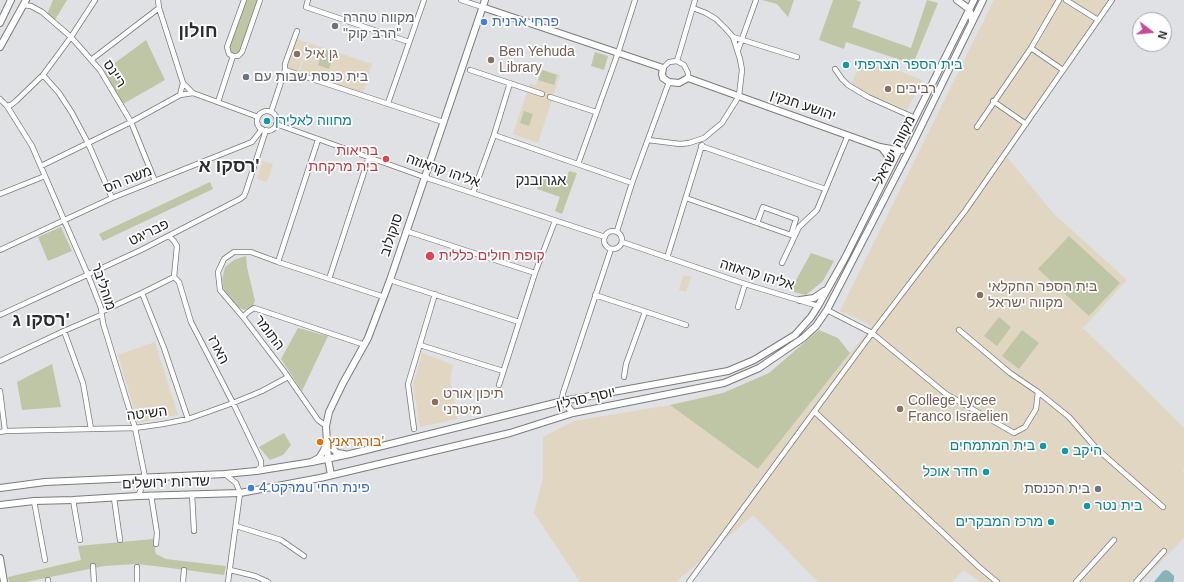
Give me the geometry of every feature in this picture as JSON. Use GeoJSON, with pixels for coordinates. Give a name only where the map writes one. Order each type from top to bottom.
{"type":"FeatureCollection","features":[{"type":"Feature","properties":{"kind":"main road"},"geometry":{"type":"LineString","coordinates":[[0,23],[11,0]]}},
{"type":"Feature","properties":{"kind":"main road","name":"סוקולוב"},"geometry":{"type":"LineString","coordinates":[[331,475],[328,459],[326,426],[329,412],[343,383],[365,345],[384,297],[485,0]]}},
{"type":"Feature","properties":{"kind":"main road"},"geometry":{"type":"LineString","coordinates":[[957,0],[968,9],[971,14],[972,21]]}},
{"type":"Feature","properties":{"kind":"main road","name":"מקווה ישראל"},"geometry":{"type":"LineString","coordinates":[[818,306],[845,258],[968,9],[974,0]]}},
{"type":"Feature","properties":{"kind":"main road","name":"מקווה ישראל"},"geometry":{"type":"LineString","coordinates":[[827,310],[911,147],[983,0]]}},
{"type":"Feature","properties":{"kind":"main road"},"geometry":{"type":"LineString","coordinates":[[0,47],[24,3]]}},
{"type":"Feature","properties":{"kind":"main road"},"geometry":{"type":"LineString","coordinates":[[482,7],[663,68],[661,71],[663,78],[669,82],[679,83],[688,78]]}},
{"type":"Feature","properties":{"kind":"main road","name":"יהושע חנקין"},"geometry":{"type":"LineString","coordinates":[[688,78],[880,147],[899,150],[911,147]]}},
{"type":"Feature","properties":{"kind":"main road"},"geometry":{"type":"LineString","coordinates":[[880,147],[888,156],[889,170]]}},
{"type":"Feature","properties":{"kind":"main road"},"geometry":{"type":"LineString","coordinates":[[800,300],[814,298],[829,287]]}},
{"type":"Feature","properties":{"kind":"main road"},"geometry":{"type":"LineString","coordinates":[[818,306],[827,310]]}},
{"type":"Feature","properties":{"kind":"main road","name":"יוסף סרלין"},"geometry":{"type":"LineString","coordinates":[[328,459],[563,401],[728,371],[754,360],[794,335],[811,317],[818,306]]}},
{"type":"Feature","properties":{"kind":"main road","name":"יוסף סרלין"},"geometry":{"type":"LineString","coordinates":[[331,475],[510,432],[573,413],[724,383],[759,368],[803,338],[816,326],[827,310]]}},
{"type":"Feature","properties":{"kind":"main road"},"geometry":{"type":"LineString","coordinates":[[563,401],[573,413]]}},
{"type":"Feature","properties":{"kind":"main road"},"geometry":{"type":"LineString","coordinates":[[327,442],[337,453],[350,454]]}},
{"type":"Feature","properties":{"kind":"main road"},"geometry":{"type":"LineString","coordinates":[[312,462],[319,458],[327,442]]}},
{"type":"Feature","properties":{"kind":"main road","name":"שדרות ירושלים"},"geometry":{"type":"LineString","coordinates":[[0,488],[45,482],[225,474],[256,471],[328,459]]}},
{"type":"Feature","properties":{"kind":"main road","name":"שדרות ירושלים"},"geometry":{"type":"LineString","coordinates":[[0,505],[151,495],[240,493],[331,475]]}},
{"type":"Feature","properties":{"kind":"main road"},"geometry":{"type":"LineString","coordinates":[[0,558],[4,582]]}},
{"type":"Feature","properties":{"kind":"street"},"geometry":{"type":"LineString","coordinates":[[7,106],[16,101],[43,75],[71,37],[95,0]]}},
{"type":"Feature","properties":{"kind":"street"},"geometry":{"type":"LineString","coordinates":[[158,0],[159,8],[183,83],[193,93],[258,117]]}},
{"type":"Feature","properties":{"kind":"street"},"geometry":{"type":"LineString","coordinates":[[244,0],[227,47],[229,54],[233,56],[238,56],[242,52],[260,0]]}},
{"type":"Feature","properties":{"kind":"street"},"geometry":{"type":"LineString","coordinates":[[308,0],[306,7],[409,42]]}},
{"type":"Feature","properties":{"kind":"street"},"geometry":{"type":"LineString","coordinates":[[388,103],[424,0]]}},
{"type":"Feature","properties":{"kind":"street"},"geometry":{"type":"LineString","coordinates":[[461,0],[482,7]]}},
{"type":"Feature","properties":{"kind":"street"},"geometry":{"type":"LineString","coordinates":[[578,164],[618,53],[635,0]]}},
{"type":"Feature","properties":{"kind":"street"},"geometry":{"type":"LineString","coordinates":[[677,61],[695,0]]}},
{"type":"Feature","properties":{"kind":"street"},"geometry":{"type":"LineString","coordinates":[[738,50],[756,0]]}},
{"type":"Feature","properties":{"kind":"street"},"geometry":{"type":"LineString","coordinates":[[977,127],[993,101],[1031,48],[1059,0]]}},
{"type":"Feature","properties":{"kind":"street"},"geometry":{"type":"LineString","coordinates":[[1066,0],[1098,20]]}},
{"type":"Feature","properties":{"kind":"street"},"geometry":{"type":"LineString","coordinates":[[689,582],[872,333],[966,211],[1112,0]]}},
{"type":"Feature","properties":{"kind":"street","name":"ריינס"},"geometry":{"type":"LineString","coordinates":[[24,3],[42,12],[71,37],[100,70],[131,122],[155,181]]}},
{"type":"Feature","properties":{"kind":"street"},"geometry":{"type":"LineString","coordinates":[[91,60],[159,8]]}},
{"type":"Feature","properties":{"kind":"street"},"geometry":{"type":"LineString","coordinates":[[648,140],[680,144],[689,143],[704,138],[722,123],[739,96],[742,70],[738,50],[733,37],[716,19],[693,8]]}},
{"type":"Feature","properties":{"kind":"street"},"geometry":{"type":"LineString","coordinates":[[271,112],[285,70],[284,64],[297,31]]}},
{"type":"Feature","properties":{"kind":"street"},"geometry":{"type":"LineString","coordinates":[[733,37],[797,56]]}},
{"type":"Feature","properties":{"kind":"street"},"geometry":{"type":"LineString","coordinates":[[1031,48],[1063,70]]}},
{"type":"Feature","properties":{"kind":"street"},"geometry":{"type":"LineString","coordinates":[[218,102],[233,56]]}},
{"type":"Feature","properties":{"kind":"street"},"geometry":{"type":"LineString","coordinates":[[663,68],[669,62],[677,61],[684,65],[688,72],[688,78]]}},
{"type":"Feature","properties":{"kind":"street"},"geometry":{"type":"LineString","coordinates":[[835,69],[848,85],[883,104],[915,118]]}},
{"type":"Feature","properties":{"kind":"street"},"geometry":{"type":"LineString","coordinates":[[285,70],[443,122]]}},
{"type":"Feature","properties":{"kind":"street"},"geometry":{"type":"LineString","coordinates":[[470,70],[542,94]]}},
{"type":"Feature","properties":{"kind":"street"},"geometry":{"type":"LineString","coordinates":[[43,75],[59,93],[72,113],[88,143],[112,198]]}},
{"type":"Feature","properties":{"kind":"street"},"geometry":{"type":"LineString","coordinates":[[617,231],[632,183],[669,82]]}},
{"type":"Feature","properties":{"kind":"street"},"geometry":{"type":"LineString","coordinates":[[180,95],[183,83]]}},
{"type":"Feature","properties":{"kind":"street"},"geometry":{"type":"LineString","coordinates":[[473,193],[494,135],[510,83]]}},
{"type":"Feature","properties":{"kind":"street"},"geometry":{"type":"LineString","coordinates":[[41,166],[131,122],[180,95],[193,93]]}},
{"type":"Feature","properties":{"kind":"street"},"geometry":{"type":"LineString","coordinates":[[550,97],[596,112]]}},
{"type":"Feature","properties":{"kind":"street","name":"מוהליבר"},"geometry":{"type":"LineString","coordinates":[[0,99],[7,106],[32,146],[88,275],[102,313],[135,428],[145,477]]}},
{"type":"Feature","properties":{"kind":"street"},"geometry":{"type":"LineString","coordinates":[[993,101],[1026,124]]}},
{"type":"Feature","properties":{"kind":"street"},"geometry":{"type":"LineString","coordinates":[[252,142],[264,130],[272,129],[276,124],[276,117],[271,112],[265,111],[258,117],[257,122],[264,130]]}},
{"type":"Feature","properties":{"kind":"street","name":"אליהו קראוזה"},"geometry":{"type":"LineString","coordinates":[[276,124],[424,177],[604,237]]}},
{"type":"Feature","properties":{"kind":"street","name":"פבריגט"},"geometry":{"type":"LineString","coordinates":[[0,315],[88,275],[240,200],[246,191],[261,146],[264,130]]}},
{"type":"Feature","properties":{"kind":"street"},"geometry":{"type":"LineString","coordinates":[[494,135],[632,183]]}},
{"type":"Feature","properties":{"kind":"street"},"geometry":{"type":"LineString","coordinates":[[782,263],[799,227],[817,210],[848,135]]}},
{"type":"Feature","properties":{"kind":"street"},"geometry":{"type":"LineString","coordinates":[[667,258],[704,138]]}},
{"type":"Feature","properties":{"kind":"street"},"geometry":{"type":"LineString","coordinates":[[318,140],[278,262],[384,297]]}},
{"type":"Feature","properties":{"kind":"street"},"geometry":{"type":"LineString","coordinates":[[252,142],[258,142],[261,146]]}},
{"type":"Feature","properties":{"kind":"street","name":"משה הס"},"geometry":{"type":"LineString","coordinates":[[0,250],[112,198],[252,142]]}},
{"type":"Feature","properties":{"kind":"street"},"geometry":{"type":"LineString","coordinates":[[701,146],[825,189]]}},
{"type":"Feature","properties":{"kind":"street"},"geometry":{"type":"LineString","coordinates":[[329,279],[369,157]]}},
{"type":"Feature","properties":{"kind":"street"},"geometry":{"type":"LineString","coordinates":[[0,194],[45,176]]}},
{"type":"Feature","properties":{"kind":"street"},"geometry":{"type":"LineString","coordinates":[[686,198],[791,235],[796,218],[763,207],[757,223]]}},
{"type":"Feature","properties":{"kind":"street"},"geometry":{"type":"LineString","coordinates":[[499,385],[535,273],[555,221]]}},
{"type":"Feature","properties":{"kind":"street"},"geometry":{"type":"LineString","coordinates":[[406,231],[535,273]]}},
{"type":"Feature","properties":{"kind":"street"},"geometry":{"type":"LineString","coordinates":[[617,231],[622,237],[622,242],[619,247],[614,249],[606,245],[604,237],[608,232],[617,231]]}},
{"type":"Feature","properties":{"kind":"street"},"geometry":{"type":"LineString","coordinates":[[0,361],[174,277],[177,246],[169,236]]}},
{"type":"Feature","properties":{"kind":"street","name":"אליהו קראוזה"},"geometry":{"type":"LineString","coordinates":[[622,242],[745,284],[818,306]]}},
{"type":"Feature","properties":{"kind":"street"},"geometry":{"type":"LineString","coordinates":[[563,401],[563,393],[611,248]]}},
{"type":"Feature","properties":{"kind":"street","name":"התומר"},"geometry":{"type":"LineString","coordinates":[[278,262],[251,252],[234,252],[224,259],[218,272],[220,290],[243,317],[318,420],[326,426]]}},
{"type":"Feature","properties":{"kind":"street","name":"הארז"},"geometry":{"type":"LineString","coordinates":[[174,277],[179,282],[191,322],[261,461],[261,466],[256,471]]}},
{"type":"Feature","properties":{"kind":"street"},"geometry":{"type":"LineString","coordinates":[[390,280],[519,322]]}},
{"type":"Feature","properties":{"kind":"street"},"geometry":{"type":"LineString","coordinates":[[738,307],[745,284]]}},
{"type":"Feature","properties":{"kind":"street"},"geometry":{"type":"LineString","coordinates":[[142,293],[164,348],[188,419]]}},
{"type":"Feature","properties":{"kind":"street"},"geometry":{"type":"LineString","coordinates":[[414,429],[408,384],[435,294]]}},
{"type":"Feature","properties":{"kind":"street"},"geometry":{"type":"LineString","coordinates":[[595,295],[686,325]]}},
{"type":"Feature","properties":{"kind":"street"},"geometry":{"type":"LineString","coordinates":[[243,317],[254,308],[365,345]]}},
{"type":"Feature","properties":{"kind":"street"},"geometry":{"type":"LineString","coordinates":[[827,310],[872,333],[946,394],[1014,433],[1025,427],[1036,409],[1038,392]]}},
{"type":"Feature","properties":{"kind":"street"},"geometry":{"type":"LineString","coordinates":[[624,377],[626,364],[646,312]]}},
{"type":"Feature","properties":{"kind":"street"},"geometry":{"type":"LineString","coordinates":[[959,330],[1010,373],[1038,392],[1069,417],[1096,448],[1163,507]]}},
{"type":"Feature","properties":{"kind":"street"},"geometry":{"type":"LineString","coordinates":[[64,331],[83,383],[91,429]]}},
{"type":"Feature","properties":{"kind":"street"},"geometry":{"type":"LineString","coordinates":[[420,345],[503,371]]}},
{"type":"Feature","properties":{"kind":"street","name":"השיטה"},"geometry":{"type":"LineString","coordinates":[[2,432],[135,428],[163,424],[188,419],[233,403],[262,391],[288,377]]}},
{"type":"Feature","properties":{"kind":"street"},"geometry":{"type":"LineString","coordinates":[[0,391],[2,432]]}},
{"type":"Feature","properties":{"kind":"street"},"geometry":{"type":"LineString","coordinates":[[550,405],[563,393]]}},
{"type":"Feature","properties":{"kind":"street"},"geometry":{"type":"LineString","coordinates":[[815,412],[979,567],[997,582]]}},
{"type":"Feature","properties":{"kind":"street"},"geometry":{"type":"LineString","coordinates":[[225,474],[236,483],[240,493],[228,582]]}},
{"type":"Feature","properties":{"kind":"street"},"geometry":{"type":"LineString","coordinates":[[138,496],[143,486],[145,477]]}},
{"type":"Feature","properties":{"kind":"street"},"geometry":{"type":"LineString","coordinates":[[192,494],[194,531]]}},
{"type":"Feature","properties":{"kind":"street"},"geometry":{"type":"LineString","coordinates":[[151,495],[157,533],[156,544]]}},
{"type":"Feature","properties":{"kind":"street"},"geometry":{"type":"LineString","coordinates":[[114,498],[120,540]]}},
{"type":"Feature","properties":{"kind":"street"},"geometry":{"type":"LineString","coordinates":[[73,500],[80,540]]}},
{"type":"Feature","properties":{"kind":"street"},"geometry":{"type":"LineString","coordinates":[[34,502],[46,560]]}},
{"type":"Feature","properties":{"kind":"street"},"geometry":{"type":"LineString","coordinates":[[236,526],[281,540],[304,556]]}},
{"type":"Feature","properties":{"kind":"street"},"geometry":{"type":"LineString","coordinates":[[1076,582],[1114,540]]}},
{"type":"Feature","properties":{"kind":"street"},"geometry":{"type":"LineString","coordinates":[[1136,582],[1164,551]]}},
{"type":"Feature","properties":{"kind":"street"},"geometry":{"type":"LineString","coordinates":[[93,566],[94,582]]}},
{"type":"Feature","properties":{"kind":"street"},"geometry":{"type":"LineString","coordinates":[[137,567],[137,582]]}},
{"type":"Feature","properties":{"kind":"street"},"geometry":{"type":"LineString","coordinates":[[183,582],[184,570]]}},
{"type":"Feature","properties":{"kind":"street"},"geometry":{"type":"LineString","coordinates":[[230,570],[255,576],[268,582]]}},
{"type":"Feature","properties":{"kind":"shaded area","name":"בית הספר החקלאי מקווה ישראל"},"geometry":{"type":"Polygon","coordinates":[[[994,0],[1114,0],[1007,157],[1054,214],[1127,280],[1083,328],[1184,428],[1184,538],[1141,582],[981,582],[963,570],[953,582],[818,582],[753,515],[676,582],[580,582],[534,513],[543,477],[543,437],[574,421],[670,405],[758,469],[872,326],[840,311],[994,0]]]}},
{"type":"Feature","properties":{"kind":"shaded area","name":"גן איל"},"geometry":{"type":"Polygon","coordinates":[[[296,39],[307,43],[298,73],[287,69],[287,64],[296,39]]]}},
{"type":"Feature","properties":{"kind":"shaded area"},"geometry":{"type":"Polygon","coordinates":[[[309,43],[372,64],[363,94],[299,73],[309,43]]]}},
{"type":"Feature","properties":{"kind":"shaded area","name":"רביבים"},"geometry":{"type":"Polygon","coordinates":[[[862,60],[897,70],[922,80],[907,110],[851,85],[862,60]]]}},
{"type":"Feature","properties":{"kind":"shaded area"},"geometry":{"type":"Polygon","coordinates":[[[541,69],[560,75],[538,143],[513,134],[530,83],[536,85],[541,69]]]}},
{"type":"Feature","properties":{"kind":"shaded area"},"geometry":{"type":"Polygon","coordinates":[[[263,161],[273,164],[267,182],[257,179],[263,161]]]}},
{"type":"Feature","properties":{"kind":"shaded area"},"geometry":{"type":"Polygon","coordinates":[[[683,275],[691,277],[686,292],[679,290],[683,275]]]}},
{"type":"Feature","properties":{"kind":"shaded area"},"geometry":{"type":"Polygon","coordinates":[[[155,342],[178,415],[138,423],[118,355],[155,342]]]}},
{"type":"Feature","properties":{"kind":"shaded area","name":"תיכון אורט מיטרני"},"geometry":{"type":"Polygon","coordinates":[[[422,353],[453,365],[450,379],[457,419],[420,427],[413,385],[422,353]]]}},
{"type":"Feature","properties":{"kind":"green space"},"geometry":{"type":"Polygon","coordinates":[[[53,0],[67,0],[55,20],[47,14],[53,0]]]}},
{"type":"Feature","properties":{"kind":"green space"},"geometry":{"type":"Polygon","coordinates":[[[244,0],[260,0],[242,52],[238,56],[229,54],[227,47],[244,0]]]}},
{"type":"Feature","properties":{"kind":"green space"},"geometry":{"type":"Polygon","coordinates":[[[762,0],[794,0],[788,17],[777,4],[762,0]]]}},
{"type":"Feature","properties":{"kind":"green space"},"geometry":{"type":"Polygon","coordinates":[[[833,0],[856,0],[861,2],[852,27],[911,48],[927,0],[938,3],[913,64],[846,42],[844,49],[819,40],[833,0]]]}},
{"type":"Feature","properties":{"kind":"green space"},"geometry":{"type":"Polygon","coordinates":[[[146,40],[165,80],[123,104],[104,71],[146,40]]]}},
{"type":"Feature","properties":{"kind":"green space"},"geometry":{"type":"Polygon","coordinates":[[[323,49],[334,53],[329,69],[318,65],[323,49]]]}},
{"type":"Feature","properties":{"kind":"green space"},"geometry":{"type":"Polygon","coordinates":[[[595,52],[608,56],[604,70],[591,66],[595,52]]]}},
{"type":"Feature","properties":{"kind":"green space"},"geometry":{"type":"Polygon","coordinates":[[[542,70],[557,75],[554,85],[538,80],[542,70]]]}},
{"type":"Feature","properties":{"kind":"green space"},"geometry":{"type":"Polygon","coordinates":[[[524,111],[533,114],[529,126],[520,123],[524,111]]]}},
{"type":"Feature","properties":{"kind":"green space"},"geometry":{"type":"Polygon","coordinates":[[[569,171],[577,173],[562,214],[555,211],[560,197],[537,189],[542,176],[564,184],[569,171]]]}},
{"type":"Feature","properties":{"kind":"green space"},"geometry":{"type":"Polygon","coordinates":[[[210,182],[213,189],[103,241],[99,234],[210,182]]]}},
{"type":"Feature","properties":{"kind":"green space"},"geometry":{"type":"Polygon","coordinates":[[[61,227],[72,251],[48,261],[38,237],[61,227]]]}},
{"type":"Feature","properties":{"kind":"green space"},"geometry":{"type":"Polygon","coordinates":[[[1069,236],[1120,283],[1089,316],[1038,269],[1069,236]]]}},
{"type":"Feature","properties":{"kind":"green space"},"geometry":{"type":"Polygon","coordinates":[[[811,253],[834,261],[823,281],[806,295],[790,291],[811,253]]]}},
{"type":"Feature","properties":{"kind":"green space"},"geometry":{"type":"Polygon","coordinates":[[[246,256],[255,301],[253,306],[244,310],[238,307],[224,291],[222,280],[225,267],[234,260],[246,256]]]}},
{"type":"Feature","properties":{"kind":"green space"},"geometry":{"type":"Polygon","coordinates":[[[999,317],[1011,327],[997,346],[984,336],[999,317]]]}},
{"type":"Feature","properties":{"kind":"green space"},"geometry":{"type":"Polygon","coordinates":[[[298,328],[328,336],[302,391],[281,359],[298,328]]]}},
{"type":"Feature","properties":{"kind":"green space"},"geometry":{"type":"Polygon","coordinates":[[[819,330],[838,338],[850,353],[758,469],[670,405],[723,393],[769,373],[819,330]]]}},
{"type":"Feature","properties":{"kind":"green space"},"geometry":{"type":"Polygon","coordinates":[[[1022,330],[1039,343],[1019,369],[1002,356],[1022,330]]]}},
{"type":"Feature","properties":{"kind":"green space"},"geometry":{"type":"Polygon","coordinates":[[[52,364],[61,407],[22,410],[17,382],[52,364]]]}},
{"type":"Feature","properties":{"kind":"green space"},"geometry":{"type":"Polygon","coordinates":[[[284,433],[291,445],[283,455],[270,460],[259,447],[284,433]]]}},
{"type":"Feature","properties":{"kind":"green space"},"geometry":{"type":"Polygon","coordinates":[[[153,539],[156,554],[166,559],[226,566],[224,575],[136,564],[104,566],[26,582],[9,582],[8,577],[81,560],[78,546],[153,539]]]}},
{"type":"Feature","properties":{"kind":"water"},"geometry":{"type":"Polygon","coordinates":[[[1166,570],[1174,576],[1173,582],[1154,582],[1163,571],[1166,570]]]}},
{"type":"Feature","properties":{"kind":"place","name":"פרחי ארנית"},"geometry":{"type":"Point","coordinates":[484,22]}},
{"type":"Feature","properties":{"kind":"place","name":"מקווה טהרה \"הרב קוק\""},"geometry":{"type":"Point","coordinates":[335,26]}},
{"type":"Feature","properties":{"kind":"place","name":"גן איל"},"geometry":{"type":"Point","coordinates":[297,54]}},
{"type":"Feature","properties":{"kind":"place","name":"Ben Yehuda Library"},"geometry":{"type":"Point","coordinates":[491,60]}},
{"type":"Feature","properties":{"kind":"place","name":"בית הספר הצרפתי"},"geometry":{"type":"Point","coordinates":[846,65]}},
{"type":"Feature","properties":{"kind":"place","name":"בית כנסת שבות עם"},"geometry":{"type":"Point","coordinates":[246,77]}},
{"type":"Feature","properties":{"kind":"place","name":"רביבים"},"geometry":{"type":"Point","coordinates":[888,89]}},
{"type":"Feature","properties":{"kind":"place","name":"מחווה לאלירן"},"geometry":{"type":"Point","coordinates":[267,121]}},
{"type":"Feature","properties":{"kind":"place","name":"בריאות בית מרקחת"},"geometry":{"type":"Point","coordinates":[386,159]}},
{"type":"Feature","properties":{"kind":"place","name":"קופת חולים כללית"},"geometry":{"type":"Point","coordinates":[430,256]}},
{"type":"Feature","properties":{"kind":"place","name":"בית הספר החקלאי מקווה ישראל"},"geometry":{"type":"Point","coordinates":[980,295]}},
{"type":"Feature","properties":{"kind":"place","name":"תיכון אורט מיטרני"},"geometry":{"type":"Point","coordinates":[435,402]}},
{"type":"Feature","properties":{"kind":"place","name":"College Lycee Franco Israelien"},"geometry":{"type":"Point","coordinates":[900,409]}},
{"type":"Feature","properties":{"kind":"place","name":"בורגראנץ'"},"geometry":{"type":"Point","coordinates":[320,442]}},
{"type":"Feature","properties":{"kind":"place","name":"בית המתמחים"},"geometry":{"type":"Point","coordinates":[1043,446]}},
{"type":"Feature","properties":{"kind":"place","name":"היקב"},"geometry":{"type":"Point","coordinates":[1065,451]}},
{"type":"Feature","properties":{"kind":"place","name":"חדר אוכל"},"geometry":{"type":"Point","coordinates":[986,472]}},
{"type":"Feature","properties":{"kind":"place","name":"מרקט 4u פינת החי"},"geometry":{"type":"Point","coordinates":[251,488]}},
{"type":"Feature","properties":{"kind":"place","name":"בית הכנסת"},"geometry":{"type":"Point","coordinates":[1098,489]}},
{"type":"Feature","properties":{"kind":"place","name":"בית נטר"},"geometry":{"type":"Point","coordinates":[1087,506]}},
{"type":"Feature","properties":{"kind":"place","name":"מרכז המבקרים"},"geometry":{"type":"Point","coordinates":[1051,522]}},
{"type":"Feature","properties":{"kind":"district","name":"חולון"},"geometry":{"type":"Point","coordinates":[198,32]}},
{"type":"Feature","properties":{"kind":"district","name":"רסקו א'"},"geometry":{"type":"Point","coordinates":[229,167]}},
{"type":"Feature","properties":{"kind":"district","name":"אגרובנק"},"geometry":{"type":"Point","coordinates":[541,181]}},
{"type":"Feature","properties":{"kind":"district","name":"רסקו ג'"},"geometry":{"type":"Point","coordinates":[41,321]}}]}
